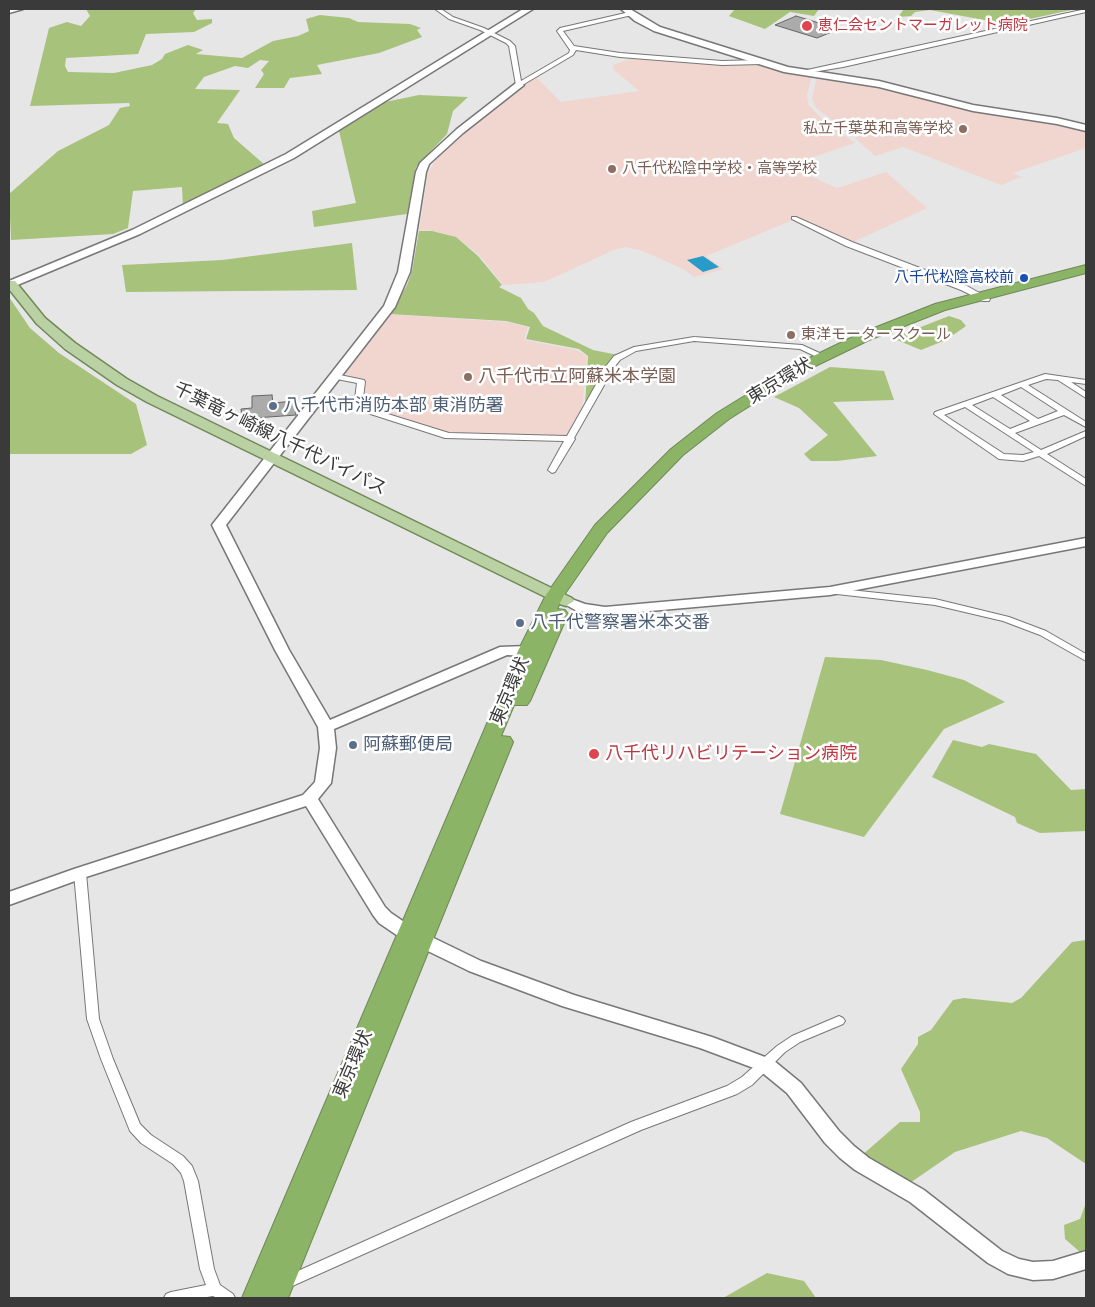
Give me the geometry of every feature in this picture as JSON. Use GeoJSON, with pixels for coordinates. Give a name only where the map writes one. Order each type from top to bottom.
{"type":"FeatureCollection","features":[{"type":"Feature","properties":{"kind":"highway","name":"東京環状"},"geometry":{"type":"LineString","coordinates":[[277,1292],[527,651],[601,529],[676,452],[752,396],[822,356],[897,323],[982,297],[1086,269]]}},
{"type":"Feature","properties":{"kind":"highway","name":"東京環状"},"geometry":{"type":"LineString","coordinates":[[256,1298],[414,937],[501,746],[560,598],[639,502],[679,462],[729,422],[790,382],[832,360],[907,326],[982,297],[1086,274]]}},
{"type":"Feature","properties":{"kind":"main road","name":"千葉竜ヶ崎線八千代バイパス"},"geometry":{"type":"LineString","coordinates":[[10,285],[41,321],[70,346],[100,368],[152,399],[560,598]]}},
{"type":"Feature","properties":{"kind":"street"},"geometry":{"type":"LineString","coordinates":[[9,10],[19,9]]}},
{"type":"Feature","properties":{"kind":"street"},"geometry":{"type":"LineString","coordinates":[[438,9],[451,18],[491,32],[512,46],[519,85]]}},
{"type":"Feature","properties":{"kind":"street"},"geometry":{"type":"LineString","coordinates":[[10,285],[136,232],[290,156],[529,9]]}},
{"type":"Feature","properties":{"kind":"street"},"geometry":{"type":"LineString","coordinates":[[801,72],[843,65],[1086,10]]}},
{"type":"Feature","properties":{"kind":"street"},"geometry":{"type":"LineString","coordinates":[[9,899],[80,873],[308,799],[323,783],[328,748],[326,726],[282,650],[219,525],[389,307],[397,293],[404,272],[421,172],[425,163],[460,131],[519,85],[571,54],[572,48],[560,31],[562,29],[627,11],[657,29],[761,62],[801,72],[879,84],[972,108],[1086,128]]}},
{"type":"Feature","properties":{"kind":"street"},"geometry":{"type":"LineString","coordinates":[[572,48],[620,56],[733,64],[761,62]]}},
{"type":"Feature","properties":{"kind":"street"},"geometry":{"type":"LineString","coordinates":[[794,218],[856,247],[982,297]]}},
{"type":"Feature","properties":{"kind":"street"},"geometry":{"type":"LineString","coordinates":[[552,470],[611,365],[617,358],[634,348],[694,339],[802,347],[822,356]]}},
{"type":"Feature","properties":{"kind":"street"},"geometry":{"type":"LineString","coordinates":[[335,376],[361,382],[358,407],[448,436],[571,439]]}},
{"type":"Feature","properties":{"kind":"street"},"geometry":{"type":"LineString","coordinates":[[1086,382],[1045,376],[938,414],[1002,457],[1023,458],[1041,453],[1086,433]]}},
{"type":"Feature","properties":{"kind":"street"},"geometry":{"type":"LineString","coordinates":[[1058,378],[1086,396]]}},
{"type":"Feature","properties":{"kind":"street"},"geometry":{"type":"LineString","coordinates":[[1021,384],[1086,425]]}},
{"type":"Feature","properties":{"kind":"street"},"geometry":{"type":"LineString","coordinates":[[994,394],[1037,422]]}},
{"type":"Feature","properties":{"kind":"street"},"geometry":{"type":"LineString","coordinates":[[966,404],[1086,483]]}},
{"type":"Feature","properties":{"kind":"street"},"geometry":{"type":"LineString","coordinates":[[1009,432],[1065,412]]}},
{"type":"Feature","properties":{"kind":"street"},"geometry":{"type":"LineString","coordinates":[[560,598],[582,608],[605,611],[830,591],[1086,542]]}},
{"type":"Feature","properties":{"kind":"street"},"geometry":{"type":"LineString","coordinates":[[830,591],[935,602],[1006,618],[1043,633],[1086,658]]}},
{"type":"Feature","properties":{"kind":"street"},"geometry":{"type":"LineString","coordinates":[[326,726],[505,650],[527,651]]}},
{"type":"Feature","properties":{"kind":"street"},"geometry":{"type":"LineString","coordinates":[[308,799],[318,809],[379,911],[414,937],[475,966],[569,1001],[705,1042],[766,1064],[794,1088],[832,1137],[847,1152],[862,1164],[917,1196],[995,1257],[1015,1267],[1033,1271],[1053,1270],[1086,1260]]}},
{"type":"Feature","properties":{"kind":"street"},"geometry":{"type":"LineString","coordinates":[[80,873],[93,1019],[121,1098],[135,1127],[146,1139],[178,1160],[187,1170],[191,1181],[207,1269],[215,1289],[228,1298]]}},
{"type":"Feature","properties":{"kind":"street"},"geometry":{"type":"LineString","coordinates":[[277,1292],[636,1126],[732,1090],[747,1081],[781,1049],[796,1039],[838,1022]]}},
{"type":"Feature","properties":{"kind":"street"},"geometry":{"type":"LineString","coordinates":[[171,1298],[215,1289]]}},
{"type":"Feature","properties":{"kind":"shaded area","name":"八千代松陰中学校・高等学校"},"geometry":{"type":"Polygon","coordinates":[[[636,57],[757,63],[812,76],[807,95],[808,104],[819,116],[855,143],[787,166],[837,188],[886,172],[927,208],[851,243],[798,218],[706,256],[723,269],[694,277],[685,270],[643,251],[625,247],[614,250],[544,282],[503,285],[479,255],[456,237],[433,231],[419,230],[428,173],[433,164],[444,150],[525,84],[536,77],[561,102],[639,91],[613,69],[613,65],[636,57]]]}},
{"type":"Feature","properties":{"kind":"shaded area","name":"私立千葉英和高等学校"},"geometry":{"type":"Polygon","coordinates":[[[817,76],[848,80],[1086,130],[1086,148],[1013,173],[1021,177],[1001,185],[903,147],[875,156],[853,136],[816,108],[812,99],[817,76]]]}},
{"type":"Feature","properties":{"kind":"shaded area","name":"八千代市立阿蘇米本学園"},"geometry":{"type":"Polygon","coordinates":[[[390,314],[506,322],[528,327],[524,340],[577,350],[587,356],[582,411],[570,436],[452,434],[361,406],[359,380],[345,374],[390,314]]]}},
{"type":"Feature","properties":{"kind":"green space"},"geometry":{"type":"Polygon","coordinates":[[[86,9],[196,9],[193,13],[197,20],[212,19],[212,23],[194,32],[146,34],[138,54],[66,58],[65,66],[68,72],[114,73],[152,65],[162,59],[165,54],[188,45],[203,50],[196,54],[242,58],[273,41],[298,36],[309,31],[306,19],[320,15],[349,18],[358,22],[410,24],[421,28],[417,30],[422,37],[379,53],[317,65],[322,74],[290,78],[284,88],[255,88],[264,74],[261,70],[269,61],[260,60],[248,68],[235,66],[204,77],[195,89],[240,90],[217,123],[228,124],[234,138],[265,165],[183,207],[182,187],[133,191],[128,228],[113,234],[11,240],[9,194],[58,151],[109,125],[120,108],[130,106],[129,103],[30,106],[49,28],[67,22],[81,26],[90,16],[86,9]]]}},
{"type":"Feature","properties":{"kind":"green space"},"geometry":{"type":"Polygon","coordinates":[[[735,9],[819,9],[814,16],[790,12],[765,29],[729,16],[735,9]]]}},
{"type":"Feature","properties":{"kind":"green space"},"geometry":{"type":"Polygon","coordinates":[[[904,9],[1076,9],[1006,24],[930,10],[915,12],[911,16],[898,17],[904,9]]]}},
{"type":"Feature","properties":{"kind":"green space"},"geometry":{"type":"Polygon","coordinates":[[[419,95],[468,97],[453,111],[447,134],[416,167],[407,214],[314,227],[312,211],[356,203],[339,131],[385,102],[419,95]]]}},
{"type":"Feature","properties":{"kind":"green space"},"geometry":{"type":"Polygon","coordinates":[[[419,231],[432,231],[456,237],[478,256],[502,285],[499,287],[521,298],[543,326],[593,350],[618,355],[585,406],[588,356],[579,349],[526,339],[530,327],[506,321],[390,314],[407,285],[412,271],[419,231]]]}},
{"type":"Feature","properties":{"kind":"green space"},"geometry":{"type":"Polygon","coordinates":[[[352,243],[357,290],[126,292],[122,265],[222,260],[352,243]]]}},
{"type":"Feature","properties":{"kind":"green space"},"geometry":{"type":"Polygon","coordinates":[[[9,297],[30,328],[59,353],[136,404],[147,445],[131,454],[9,454],[9,297]]]}},
{"type":"Feature","properties":{"kind":"green space"},"geometry":{"type":"Polygon","coordinates":[[[949,316],[961,320],[966,326],[946,340],[921,350],[897,340],[903,334],[949,316]]]}},
{"type":"Feature","properties":{"kind":"green space"},"geometry":{"type":"Polygon","coordinates":[[[830,367],[884,371],[894,400],[833,402],[877,456],[837,461],[811,461],[804,454],[828,435],[799,408],[774,397],[830,367]]]}},
{"type":"Feature","properties":{"kind":"green space"},"geometry":{"type":"Polygon","coordinates":[[[825,657],[881,660],[927,670],[964,680],[1005,702],[944,729],[864,837],[780,814],[825,657]]]}},
{"type":"Feature","properties":{"kind":"green space"},"geometry":{"type":"Polygon","coordinates":[[[953,740],[982,747],[989,744],[1036,754],[1071,790],[1086,789],[1086,831],[1040,833],[1017,823],[1015,817],[932,777],[953,740]]]}},
{"type":"Feature","properties":{"kind":"green space"},"geometry":{"type":"Polygon","coordinates":[[[1086,940],[1086,1164],[1047,1138],[1021,1131],[955,1152],[907,1185],[861,1156],[900,1122],[920,1122],[920,1112],[901,1069],[918,1044],[918,1037],[931,1030],[953,1000],[964,998],[1012,1003],[1021,998],[1072,942],[1086,940]]]}},
{"type":"Feature","properties":{"kind":"green space"},"geometry":{"type":"Polygon","coordinates":[[[1086,1203],[1086,1249],[1080,1252],[1065,1239],[1064,1225],[1080,1219],[1086,1203]]]}},
{"type":"Feature","properties":{"kind":"green space"},"geometry":{"type":"Polygon","coordinates":[[[767,1273],[804,1281],[816,1298],[723,1298],[767,1273]]]}},
{"type":"Feature","properties":{"kind":"water"},"geometry":{"type":"Polygon","coordinates":[[[703,256],[719,267],[703,272],[687,260],[703,256]]]}},
{"type":"Feature","properties":{"kind":"building"},"geometry":{"type":"Polygon","coordinates":[[[796,16],[839,29],[817,38],[775,25],[796,16]]]}},
{"type":"Feature","properties":{"kind":"building","name":"八千代市消防本部 東消防署"},"geometry":{"type":"Polygon","coordinates":[[[272,395],[273,403],[294,401],[296,415],[242,419],[241,409],[252,408],[252,396],[272,395]]]}},
{"type":"Feature","properties":{"kind":"place","name":"恵仁会セントマーガレット病院"},"geometry":{"type":"Point","coordinates":[807,26]}},
{"type":"Feature","properties":{"kind":"place","name":"私立千葉英和高等学校"},"geometry":{"type":"Point","coordinates":[963,129]}},
{"type":"Feature","properties":{"kind":"place","name":"八千代松陰中学校・高等学校"},"geometry":{"type":"Point","coordinates":[612,169]}},
{"type":"Feature","properties":{"kind":"place","name":"八千代松陰高校前"},"geometry":{"type":"Point","coordinates":[1024,278]}},
{"type":"Feature","properties":{"kind":"place","name":"東洋モータースクール"},"geometry":{"type":"Point","coordinates":[791,335]}},
{"type":"Feature","properties":{"kind":"place","name":"八千代市立阿蘇米本学園"},"geometry":{"type":"Point","coordinates":[468,377]}},
{"type":"Feature","properties":{"kind":"place","name":"八千代市消防本部 東消防署"},"geometry":{"type":"Point","coordinates":[273,406]}},
{"type":"Feature","properties":{"kind":"place","name":"八千代警察署米本交番"},"geometry":{"type":"Point","coordinates":[520,623]}},
{"type":"Feature","properties":{"kind":"place","name":"阿蘇郵便局"},"geometry":{"type":"Point","coordinates":[353,745]}},
{"type":"Feature","properties":{"kind":"place","name":"八千代リハビリテーション病院"},"geometry":{"type":"Point","coordinates":[594,754]}}]}
